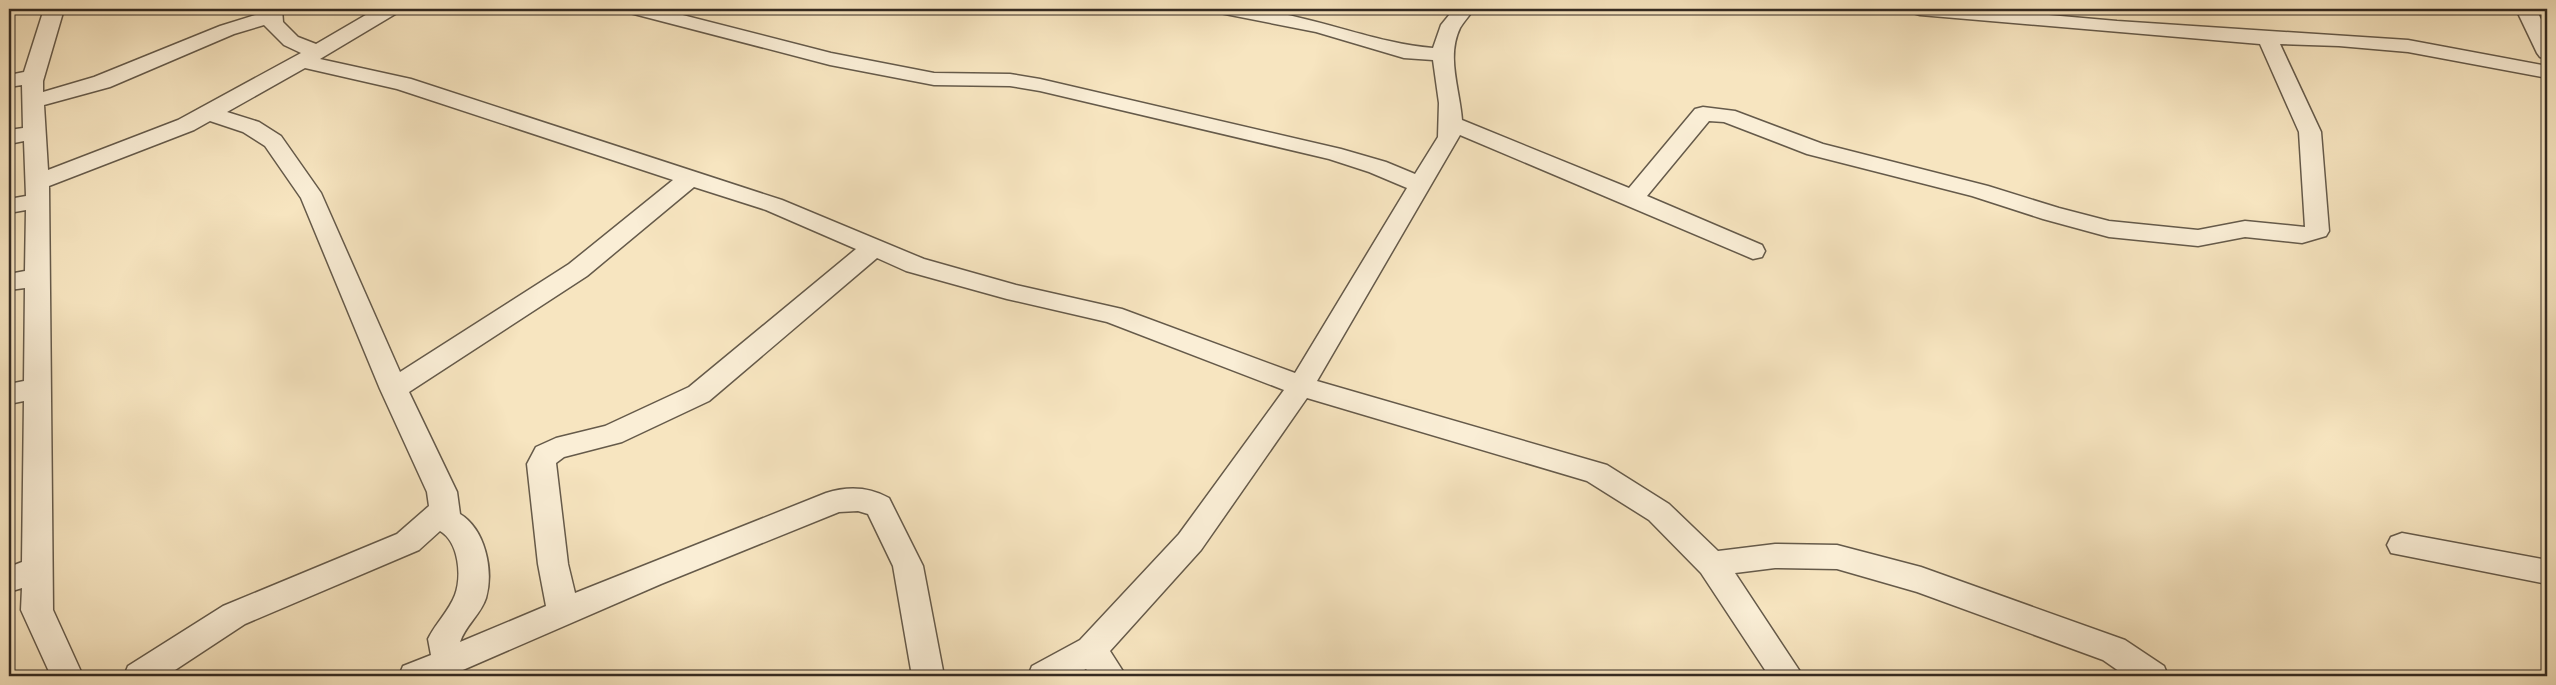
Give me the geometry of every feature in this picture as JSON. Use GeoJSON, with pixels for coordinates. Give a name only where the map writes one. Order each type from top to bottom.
{"type":"FeatureCollection","features":[{"type":"Feature","properties":{"kind":"street"},"geometry":{"type":"LineString","coordinates":[[54,9],[25,86],[35,132],[37,192],[37,610],[67,676]]}},
{"type":"Feature","properties":{"kind":"street"},"geometry":{"type":"LineString","coordinates":[[9,206],[208,114],[390,9]]}},
{"type":"Feature","properties":{"kind":"street"},"geometry":{"type":"LineString","coordinates":[[637,9],[830,59],[934,79],[1010,80],[1040,85],[1243,134],[1338,154],[1380,166],[1420,186]]}},
{"type":"Feature","properties":{"kind":"street"},"geometry":{"type":"LineString","coordinates":[[1227,9],[1319,27],[1404,52],[1442,55]]}},
{"type":"Feature","properties":{"kind":"street"},"geometry":{"type":"LineString","coordinates":[[1044,676],[1091,650],[1190,542],[1300,386],[1449,137],[1452,124],[1442,55],[1446,35],[1454,19],[1464,9]]}},
{"type":"Feature","properties":{"kind":"street"},"geometry":{"type":"LineString","coordinates":[[1920,9],[2117,27],[2408,46],[2547,72]]}},
{"type":"Feature","properties":{"kind":"street"},"geometry":{"type":"LineString","coordinates":[[2526,9],[2547,53]]}},
{"type":"Feature","properties":{"kind":"street"},"geometry":{"type":"LineString","coordinates":[[25,86],[102,82],[271,13],[272,24],[309,57],[402,84],[689,179],[774,205],[924,268],[1016,293],[1113,315],[1300,386],[1597,473],[1659,512],[1712,564],[1787,676]]}},
{"type":"Feature","properties":{"kind":"street"},"geometry":{"type":"LineString","coordinates":[[1633,198],[1703,114],[1714,114],[1727,116],[1815,149],[1971,188],[2051,214],[2109,229],[2198,238],[2245,229],[2302,235],[2313,233],[2317,231],[2310,132],[2274,56],[2268,38]]}},
{"type":"Feature","properties":{"kind":"street"},"geometry":{"type":"LineString","coordinates":[[208,114],[251,127],[273,141],[313,198],[394,389],[442,492],[443,511],[446,520],[461,529],[474,566],[470,598],[444,639],[448,662]]}},
{"type":"Feature","properties":{"kind":"street"},"geometry":{"type":"LineString","coordinates":[[1452,124],[1633,198],[1753,251]]}},
{"type":"Feature","properties":{"kind":"street"},"geometry":{"type":"LineString","coordinates":[[9,137],[35,132]]}},
{"type":"Feature","properties":{"kind":"street"},"geometry":{"type":"LineString","coordinates":[[394,389],[578,270],[689,179]]}},
{"type":"Feature","properties":{"kind":"street"},"geometry":{"type":"LineString","coordinates":[[563,612],[553,564],[541,464],[546,455],[556,449],[612,436],[699,394],[874,248]]}},
{"type":"Feature","properties":{"kind":"street"},"geometry":{"type":"LineString","coordinates":[[9,282],[38,277]]}},
{"type":"Feature","properties":{"kind":"street"},"geometry":{"type":"LineString","coordinates":[[9,394],[37,388]]}},
{"type":"Feature","properties":{"kind":"street"},"geometry":{"type":"LineString","coordinates":[[415,676],[650,575],[836,501],[855,498],[870,500],[879,506],[908,566],[928,676]]}},
{"type":"Feature","properties":{"kind":"street"},"geometry":{"type":"LineString","coordinates":[[140,676],[234,615],[408,542],[443,511]]}},
{"type":"Feature","properties":{"kind":"street"},"geometry":{"type":"LineString","coordinates":[[2402,545],[2547,572]]}},
{"type":"Feature","properties":{"kind":"street"},"geometry":{"type":"LineString","coordinates":[[1712,564],[1775,556],[1837,557],[1921,580],[2114,650],[2152,676]]}},
{"type":"Feature","properties":{"kind":"street"},"geometry":{"type":"LineString","coordinates":[[9,580],[37,569]]}},
{"type":"Feature","properties":{"kind":"street"},"geometry":{"type":"LineString","coordinates":[[1091,650],[1110,676]]}}]}
